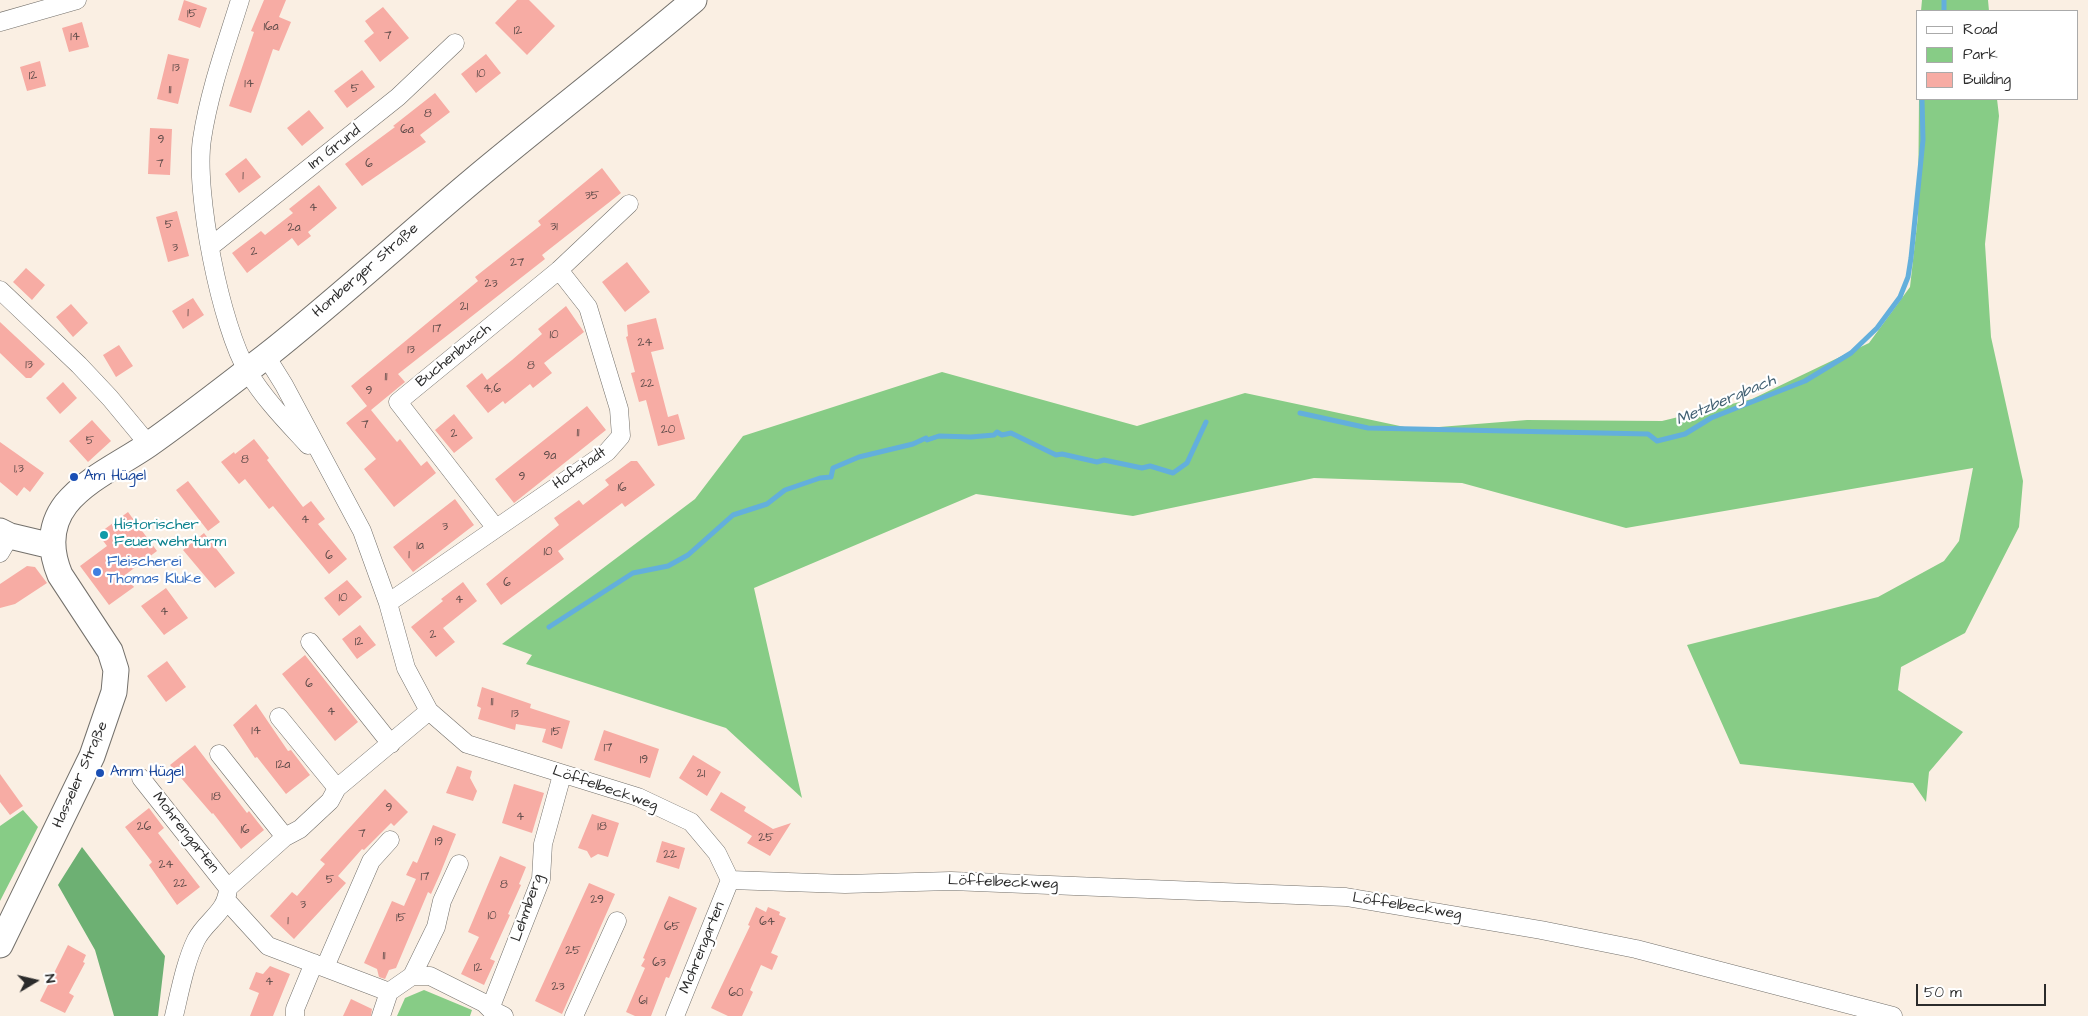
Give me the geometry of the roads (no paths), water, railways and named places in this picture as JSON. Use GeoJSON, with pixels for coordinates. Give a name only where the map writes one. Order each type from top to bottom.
{"type":"FeatureCollection","features":[{"type":"Feature","properties":{"kind":"main road","name":"Homberger Straße"},"geometry":{"type":"LineString","coordinates":[[52,546],[59,516],[67,503],[90,484],[149,445],[256,363],[522,139],[626,58],[694,0]]}},
{"type":"Feature","properties":{"kind":"main road"},"geometry":{"type":"LineString","coordinates":[[4,542],[52,546]]}},
{"type":"Feature","properties":{"kind":"main road","name":"Hasseler Straße"},"geometry":{"type":"LineString","coordinates":[[0,945],[92,756],[108,713],[116,679],[114,660],[110,651],[60,576],[52,546]]}},
{"type":"Feature","properties":{"kind":"street"},"geometry":{"type":"LineString","coordinates":[[0,22],[77,0]]}},
{"type":"Feature","properties":{"kind":"street"},"geometry":{"type":"LineString","coordinates":[[240,0],[202,139],[199,171],[210,247],[226,315],[256,363]]}},
{"type":"Feature","properties":{"kind":"street","name":"Im Grund"},"geometry":{"type":"LineString","coordinates":[[210,247],[398,97],[455,43]]}},
{"type":"Feature","properties":{"kind":"street","name":"Buchenbusch"},"geometry":{"type":"LineString","coordinates":[[495,527],[398,402],[560,270],[629,204]]}},
{"type":"Feature","properties":{"kind":"street","name":"Hofstadt"},"geometry":{"type":"LineString","coordinates":[[388,603],[495,527],[607,452],[621,436],[619,409],[588,307],[560,270]]}},
{"type":"Feature","properties":{"kind":"street"},"geometry":{"type":"LineString","coordinates":[[0,290],[79,365],[110,398],[149,445]]}},
{"type":"Feature","properties":{"kind":"street","name":"Löffelbeckweg"},"geometry":{"type":"LineString","coordinates":[[256,363],[265,398],[323,461]]}},
{"type":"Feature","properties":{"kind":"street","name":"Löffelbeckweg"},"geometry":{"type":"LineString","coordinates":[[256,363],[284,385],[362,531],[388,603],[406,668],[429,710],[467,744],[638,797],[691,822],[717,853],[730,880],[845,884],[951,881],[1346,897],[1542,930],[1636,950],[1893,1016]]}},
{"type":"Feature","properties":{"kind":"street"},"geometry":{"type":"LineString","coordinates":[[310,642],[391,744]]}},
{"type":"Feature","properties":{"kind":"street","name":"Mohrengarten"},"geometry":{"type":"LineString","coordinates":[[174,1016],[182,979],[197,939],[228,895],[284,837],[300,829],[330,801],[337,788],[429,710]]}},
{"type":"Feature","properties":{"kind":"street"},"geometry":{"type":"LineString","coordinates":[[279,717],[337,788]]}},
{"type":"Feature","properties":{"kind":"street"},"geometry":{"type":"LineString","coordinates":[[219,754],[284,837]]}},
{"type":"Feature","properties":{"kind":"street","name":"Lehmberg"},"geometry":{"type":"LineString","coordinates":[[489,1011],[541,879],[543,844],[562,775]]}},
{"type":"Feature","properties":{"kind":"street","name":"Mohrengarten"},"geometry":{"type":"LineString","coordinates":[[141,778],[228,895]]}},
{"type":"Feature","properties":{"kind":"street"},"geometry":{"type":"LineString","coordinates":[[296,1016],[295,1009],[319,966],[371,861],[390,840]]}},
{"type":"Feature","properties":{"kind":"street"},"geometry":{"type":"LineString","coordinates":[[381,1016],[389,992],[412,976],[436,927],[442,901],[459,864]]}},
{"type":"Feature","properties":{"kind":"street","name":"Mohrengarten"},"geometry":{"type":"LineString","coordinates":[[675,1016],[730,880]]}},
{"type":"Feature","properties":{"kind":"street"},"geometry":{"type":"LineString","coordinates":[[228,895],[268,946],[389,992]]}},
{"type":"Feature","properties":{"kind":"street"},"geometry":{"type":"LineString","coordinates":[[574,1016],[617,921]]}},
{"type":"Feature","properties":{"kind":"street"},"geometry":{"type":"LineString","coordinates":[[412,976],[430,976],[489,1011]]}},
{"type":"Feature","properties":{"kind":"waterway","name":"Metzbergbach"},"geometry":{"type":"LineString","coordinates":[[1944,0],[1944,10]]}},
{"type":"Feature","properties":{"kind":"waterway","name":"Metzbergbach"},"geometry":{"type":"LineString","coordinates":[[1300,413],[1368,428],[1648,434],[1657,441],[1685,434],[1711,418],[1805,381],[1851,353],[1877,328],[1900,297],[1908,277],[1911,258],[1923,140],[1922,100]]}},
{"type":"Feature","properties":{"kind":"waterway","name":"Metzbergbach"},"geometry":{"type":"LineString","coordinates":[[549,627],[633,573],[668,566],[688,555],[733,515],[767,504],[785,490],[820,478],[831,477],[833,468],[859,457],[913,444],[926,438],[927,440],[939,436],[971,437],[994,435],[997,432],[1002,435],[1011,433],[1056,455],[1062,454],[1097,462],[1104,460],[1142,468],[1150,466],[1173,473],[1187,463],[1206,422]]}},
{"type":"Feature","properties":{"kind":"place","name":"Am Hügel"},"geometry":{"type":"Point","coordinates":[74,477]}},
{"type":"Feature","properties":{"kind":"place","name":"Historischer Feuerwehrturm"},"geometry":{"type":"Point","coordinates":[104,535]}},
{"type":"Feature","properties":{"kind":"place","name":"Fleischerei Thomas Kluke"},"geometry":{"type":"Point","coordinates":[97,572]}},
{"type":"Feature","properties":{"kind":"place","name":"Amm Hügel"},"geometry":{"type":"Point","coordinates":[100,773]}}]}
